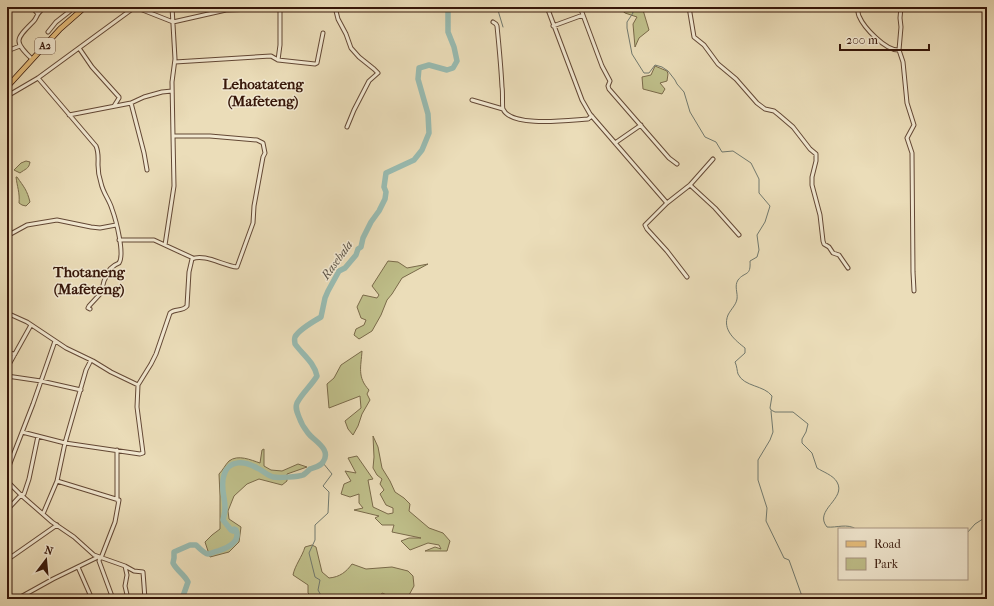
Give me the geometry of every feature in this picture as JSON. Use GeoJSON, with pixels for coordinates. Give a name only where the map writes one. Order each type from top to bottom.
{"type":"FeatureCollection","features":[{"type":"Feature","properties":{"kind":"main road","name":"A2"},"geometry":{"type":"LineString","coordinates":[[7,87],[60,29],[85,7]]}},
{"type":"Feature","properties":{"kind":"street"},"geometry":{"type":"LineString","coordinates":[[32,7],[38,14]]}},
{"type":"Feature","properties":{"kind":"street"},"geometry":{"type":"LineString","coordinates":[[32,59],[20,46],[18,40],[20,35],[34,22],[38,14],[45,7]]}},
{"type":"Feature","properties":{"kind":"street"},"geometry":{"type":"LineString","coordinates":[[48,32],[56,22],[70,11],[69,7]]}},
{"type":"Feature","properties":{"kind":"street"},"geometry":{"type":"LineString","coordinates":[[8,95],[38,78],[135,7],[173,22],[226,10],[280,8],[280,45],[278,60]]}},
{"type":"Feature","properties":{"kind":"street"},"geometry":{"type":"LineString","coordinates":[[165,245],[174,186],[172,82],[175,62],[172,7]]}},
{"type":"Feature","properties":{"kind":"street"},"geometry":{"type":"LineString","coordinates":[[335,7],[338,19],[351,48],[378,73],[370,81],[354,110],[347,127]]}},
{"type":"Feature","properties":{"kind":"street"},"geometry":{"type":"LineString","coordinates":[[547,7],[582,100],[592,116],[667,202]]}},
{"type":"Feature","properties":{"kind":"street"},"geometry":{"type":"LineString","coordinates":[[580,7],[602,66],[610,81],[608,86],[609,89],[677,164]]}},
{"type":"Feature","properties":{"kind":"street"},"geometry":{"type":"LineString","coordinates":[[689,7],[694,37],[704,45],[718,64],[736,79],[756,103],[765,109],[774,111],[780,115],[816,154],[812,185],[820,214],[823,241],[833,253],[841,258],[848,268]]}},
{"type":"Feature","properties":{"kind":"street"},"geometry":{"type":"LineString","coordinates":[[857,7],[859,17],[879,41],[894,50],[899,50]]}},
{"type":"Feature","properties":{"kind":"street"},"geometry":{"type":"LineString","coordinates":[[901,7],[899,50],[903,62],[908,103],[914,125],[907,138],[912,153],[914,291]]}},
{"type":"Feature","properties":{"kind":"street"},"geometry":{"type":"LineString","coordinates":[[553,26],[583,15]]}},
{"type":"Feature","properties":{"kind":"street"},"geometry":{"type":"LineString","coordinates":[[493,22],[497,26],[502,77],[503,109]]}},
{"type":"Feature","properties":{"kind":"street"},"geometry":{"type":"LineString","coordinates":[[175,62],[271,56],[278,60],[313,64],[317,62],[323,33]]}},
{"type":"Feature","properties":{"kind":"street"},"geometry":{"type":"LineString","coordinates":[[7,51],[20,46]]}},
{"type":"Feature","properties":{"kind":"street"},"geometry":{"type":"LineString","coordinates":[[79,48],[92,67],[119,97],[114,106]]}},
{"type":"Feature","properties":{"kind":"street"},"geometry":{"type":"LineString","coordinates":[[38,78],[96,146],[98,151],[98,165],[102,190],[112,209],[116,225],[119,240],[120,261],[110,269],[104,281],[101,293],[88,306],[90,309]]}},
{"type":"Feature","properties":{"kind":"street"},"geometry":{"type":"LineString","coordinates":[[69,115],[131,103],[156,94],[172,91]]}},
{"type":"Feature","properties":{"kind":"street"},"geometry":{"type":"LineString","coordinates":[[472,100],[503,109],[514,117],[532,122],[588,119],[592,116]]}},
{"type":"Feature","properties":{"kind":"street"},"geometry":{"type":"LineString","coordinates":[[131,103],[147,170]]}},
{"type":"Feature","properties":{"kind":"street"},"geometry":{"type":"LineString","coordinates":[[616,143],[641,125]]}},
{"type":"Feature","properties":{"kind":"street"},"geometry":{"type":"LineString","coordinates":[[119,240],[150,239],[193,258],[203,258],[237,267],[253,223],[254,206],[265,147],[261,141],[241,138],[173,136]]}},
{"type":"Feature","properties":{"kind":"street"},"geometry":{"type":"LineString","coordinates":[[687,277],[645,224],[667,202],[690,185],[713,159]]}},
{"type":"Feature","properties":{"kind":"street"},"geometry":{"type":"LineString","coordinates":[[690,185],[715,208],[739,235]]}},
{"type":"Feature","properties":{"kind":"street"},"geometry":{"type":"LineString","coordinates":[[7,236],[27,225],[52,220],[63,220],[91,228],[116,225]]}},
{"type":"Feature","properties":{"kind":"street"},"geometry":{"type":"LineString","coordinates":[[22,432],[65,442],[140,454],[144,452],[137,407],[138,385],[156,354],[170,313],[174,310],[182,310],[187,306],[190,272],[193,258]]}},
{"type":"Feature","properties":{"kind":"street"},"geometry":{"type":"LineString","coordinates":[[7,313],[31,325],[121,378],[138,385]]}},
{"type":"Feature","properties":{"kind":"street"},"geometry":{"type":"LineString","coordinates":[[7,368],[31,325]]}},
{"type":"Feature","properties":{"kind":"street"},"geometry":{"type":"LineString","coordinates":[[7,471],[55,340]]}},
{"type":"Feature","properties":{"kind":"street"},"geometry":{"type":"LineString","coordinates":[[7,353],[15,354]]}},
{"type":"Feature","properties":{"kind":"street"},"geometry":{"type":"LineString","coordinates":[[43,514],[57,481],[65,442],[91,360]]}},
{"type":"Feature","properties":{"kind":"street"},"geometry":{"type":"LineString","coordinates":[[7,376],[41,381],[81,390]]}},
{"type":"Feature","properties":{"kind":"street"},"geometry":{"type":"LineString","coordinates":[[7,510],[21,495],[24,494],[27,487],[38,436]]}},
{"type":"Feature","properties":{"kind":"street"},"geometry":{"type":"LineString","coordinates":[[113,599],[99,561],[115,522],[120,502],[117,500],[118,450]]}},
{"type":"Feature","properties":{"kind":"street"},"geometry":{"type":"LineString","coordinates":[[57,481],[117,500]]}},
{"type":"Feature","properties":{"kind":"street"},"geometry":{"type":"LineString","coordinates":[[7,482],[43,514],[100,557],[134,571],[143,572],[145,599]]}},
{"type":"Feature","properties":{"kind":"street"},"geometry":{"type":"LineString","coordinates":[[7,560],[57,525]]}},
{"type":"Feature","properties":{"kind":"street"},"geometry":{"type":"LineString","coordinates":[[16,599],[62,574],[100,557]]}},
{"type":"Feature","properties":{"kind":"street"},"geometry":{"type":"LineString","coordinates":[[125,566],[127,570],[125,586],[128,592],[128,599]]}},
{"type":"Feature","properties":{"kind":"street"},"geometry":{"type":"LineString","coordinates":[[78,567],[92,599]]}},
{"type":"Feature","properties":{"kind":"street"},"geometry":{"type":"LineString","coordinates":[[7,592],[12,599]]}},
{"type":"Feature","properties":{"kind":"green space"},"geometry":{"type":"Polygon","coordinates":[[[618,7],[643,7],[649,30],[639,38],[635,47],[633,24],[637,17],[625,13],[618,7]]]}},
{"type":"Feature","properties":{"kind":"green space"},"geometry":{"type":"Polygon","coordinates":[[[655,66],[667,71],[668,74],[667,81],[660,83],[665,89],[662,94],[643,89],[642,77],[651,75],[655,66]]]}},
{"type":"Feature","properties":{"kind":"green space"},"geometry":{"type":"Polygon","coordinates":[[[26,161],[30,162],[26,169],[20,173],[14,170],[21,163],[26,161]]]}},
{"type":"Feature","properties":{"kind":"green space"},"geometry":{"type":"Polygon","coordinates":[[[16,177],[28,194],[30,202],[26,206],[19,203],[16,177]]]}},
{"type":"Feature","properties":{"kind":"green space"},"geometry":{"type":"Polygon","coordinates":[[[388,261],[398,262],[407,268],[428,264],[402,278],[387,300],[372,331],[359,339],[354,335],[356,329],[364,325],[366,320],[361,318],[357,307],[363,295],[377,298],[379,295],[372,286],[388,261]]]}},
{"type":"Feature","properties":{"kind":"green space"},"geometry":{"type":"Polygon","coordinates":[[[362,351],[361,376],[369,390],[367,394],[370,400],[353,435],[348,429],[345,421],[361,408],[360,396],[329,408],[327,384],[334,378],[341,365],[362,351]]]}},
{"type":"Feature","properties":{"kind":"green space"},"geometry":{"type":"Polygon","coordinates":[[[373,436],[378,447],[382,468],[395,492],[410,504],[409,511],[429,528],[443,533],[450,541],[447,551],[425,551],[435,547],[441,549],[439,545],[428,543],[410,550],[401,541],[409,538],[421,538],[392,532],[394,525],[382,525],[375,518],[379,516],[354,510],[363,508],[359,503],[359,494],[350,497],[341,494],[344,484],[351,481],[345,471],[356,473],[348,458],[357,456],[373,479],[368,480],[373,507],[388,514],[393,513],[393,508],[386,505],[380,494],[384,490],[380,484],[382,479],[377,475],[373,468],[373,436]]]}},
{"type":"Feature","properties":{"kind":"green space"},"geometry":{"type":"Polygon","coordinates":[[[264,449],[264,466],[271,470],[282,471],[298,464],[307,467],[287,474],[287,481],[282,485],[259,479],[247,484],[234,496],[228,511],[229,519],[241,527],[239,542],[229,552],[210,557],[205,542],[220,529],[219,474],[229,461],[236,458],[244,458],[260,463],[262,450],[264,449]]]}},
{"type":"Feature","properties":{"kind":"green space"},"geometry":{"type":"Polygon","coordinates":[[[312,545],[316,547],[322,572],[329,578],[342,574],[352,564],[366,569],[392,567],[408,571],[413,576],[414,586],[409,595],[403,598],[394,598],[382,593],[379,599],[314,599],[308,593],[308,585],[293,575],[305,547],[312,545]]]}},
{"type":"Feature","properties":{"kind":"waterway","name":"Rasebala"},"geometry":{"type":"LineString","coordinates":[[182,599],[188,582],[173,563],[174,552],[190,545],[196,545],[205,553],[209,554],[222,550],[232,544],[237,538],[236,530],[231,530],[223,520],[225,512],[223,479],[226,470],[230,466],[233,464],[243,463],[259,469],[273,477],[293,477],[303,475],[310,469],[317,467],[323,462],[325,457],[324,449],[305,429],[296,410],[296,405],[299,399],[317,376],[311,363],[295,344],[295,337],[303,329],[321,317],[325,298],[339,271],[345,268],[361,247],[363,238],[385,199],[386,192],[384,187],[386,173],[414,160],[422,150],[429,133],[428,114],[418,79],[419,68],[429,65],[447,70],[453,68],[457,61],[454,47],[448,32],[448,7]]}},
{"type":"Feature","properties":{"kind":"waterway"},"geometry":{"type":"LineString","coordinates":[[497,7],[503,27]]}},
{"type":"Feature","properties":{"kind":"waterway"},"geometry":{"type":"LineString","coordinates":[[630,7],[633,13],[627,22],[627,28],[632,54],[644,73],[649,73],[655,65],[668,71],[684,92],[690,112],[705,137],[716,142],[722,152],[733,151],[751,163],[759,179],[759,193],[770,206],[765,222],[757,235],[759,250],[757,257],[750,261],[750,269],[737,282],[737,297],[735,305],[728,315],[727,320],[730,334],[745,348],[745,353],[735,362],[738,374],[749,384],[768,392],[772,396],[771,410],[775,412],[793,412],[808,424],[802,439],[802,443],[812,453],[817,468],[833,477],[839,488],[838,494],[824,515],[824,521],[827,527],[849,526],[854,528]]}},
{"type":"Feature","properties":{"kind":"waterway"},"geometry":{"type":"LineString","coordinates":[[771,411],[773,432],[758,460],[758,480],[767,508],[766,521],[784,558],[789,560],[803,599]]}},
{"type":"Feature","properties":{"kind":"waterway"},"geometry":{"type":"LineString","coordinates":[[323,463],[332,474],[323,486],[329,492],[328,513],[315,525],[315,540],[309,553],[315,577],[320,580],[318,590],[323,599]]}},
{"type":"Feature","properties":{"kind":"waterway"},"geometry":{"type":"LineString","coordinates":[[968,532],[975,524],[986,517],[987,514]]}},
{"type":"Feature","properties":{"kind":"district","name":"Lehoatateng (Mafeteng)"},"geometry":{"type":"Point","coordinates":[263,92]}},
{"type":"Feature","properties":{"kind":"district","name":"Thotaneng (Mafeteng)"},"geometry":{"type":"Point","coordinates":[89,280]}}]}
